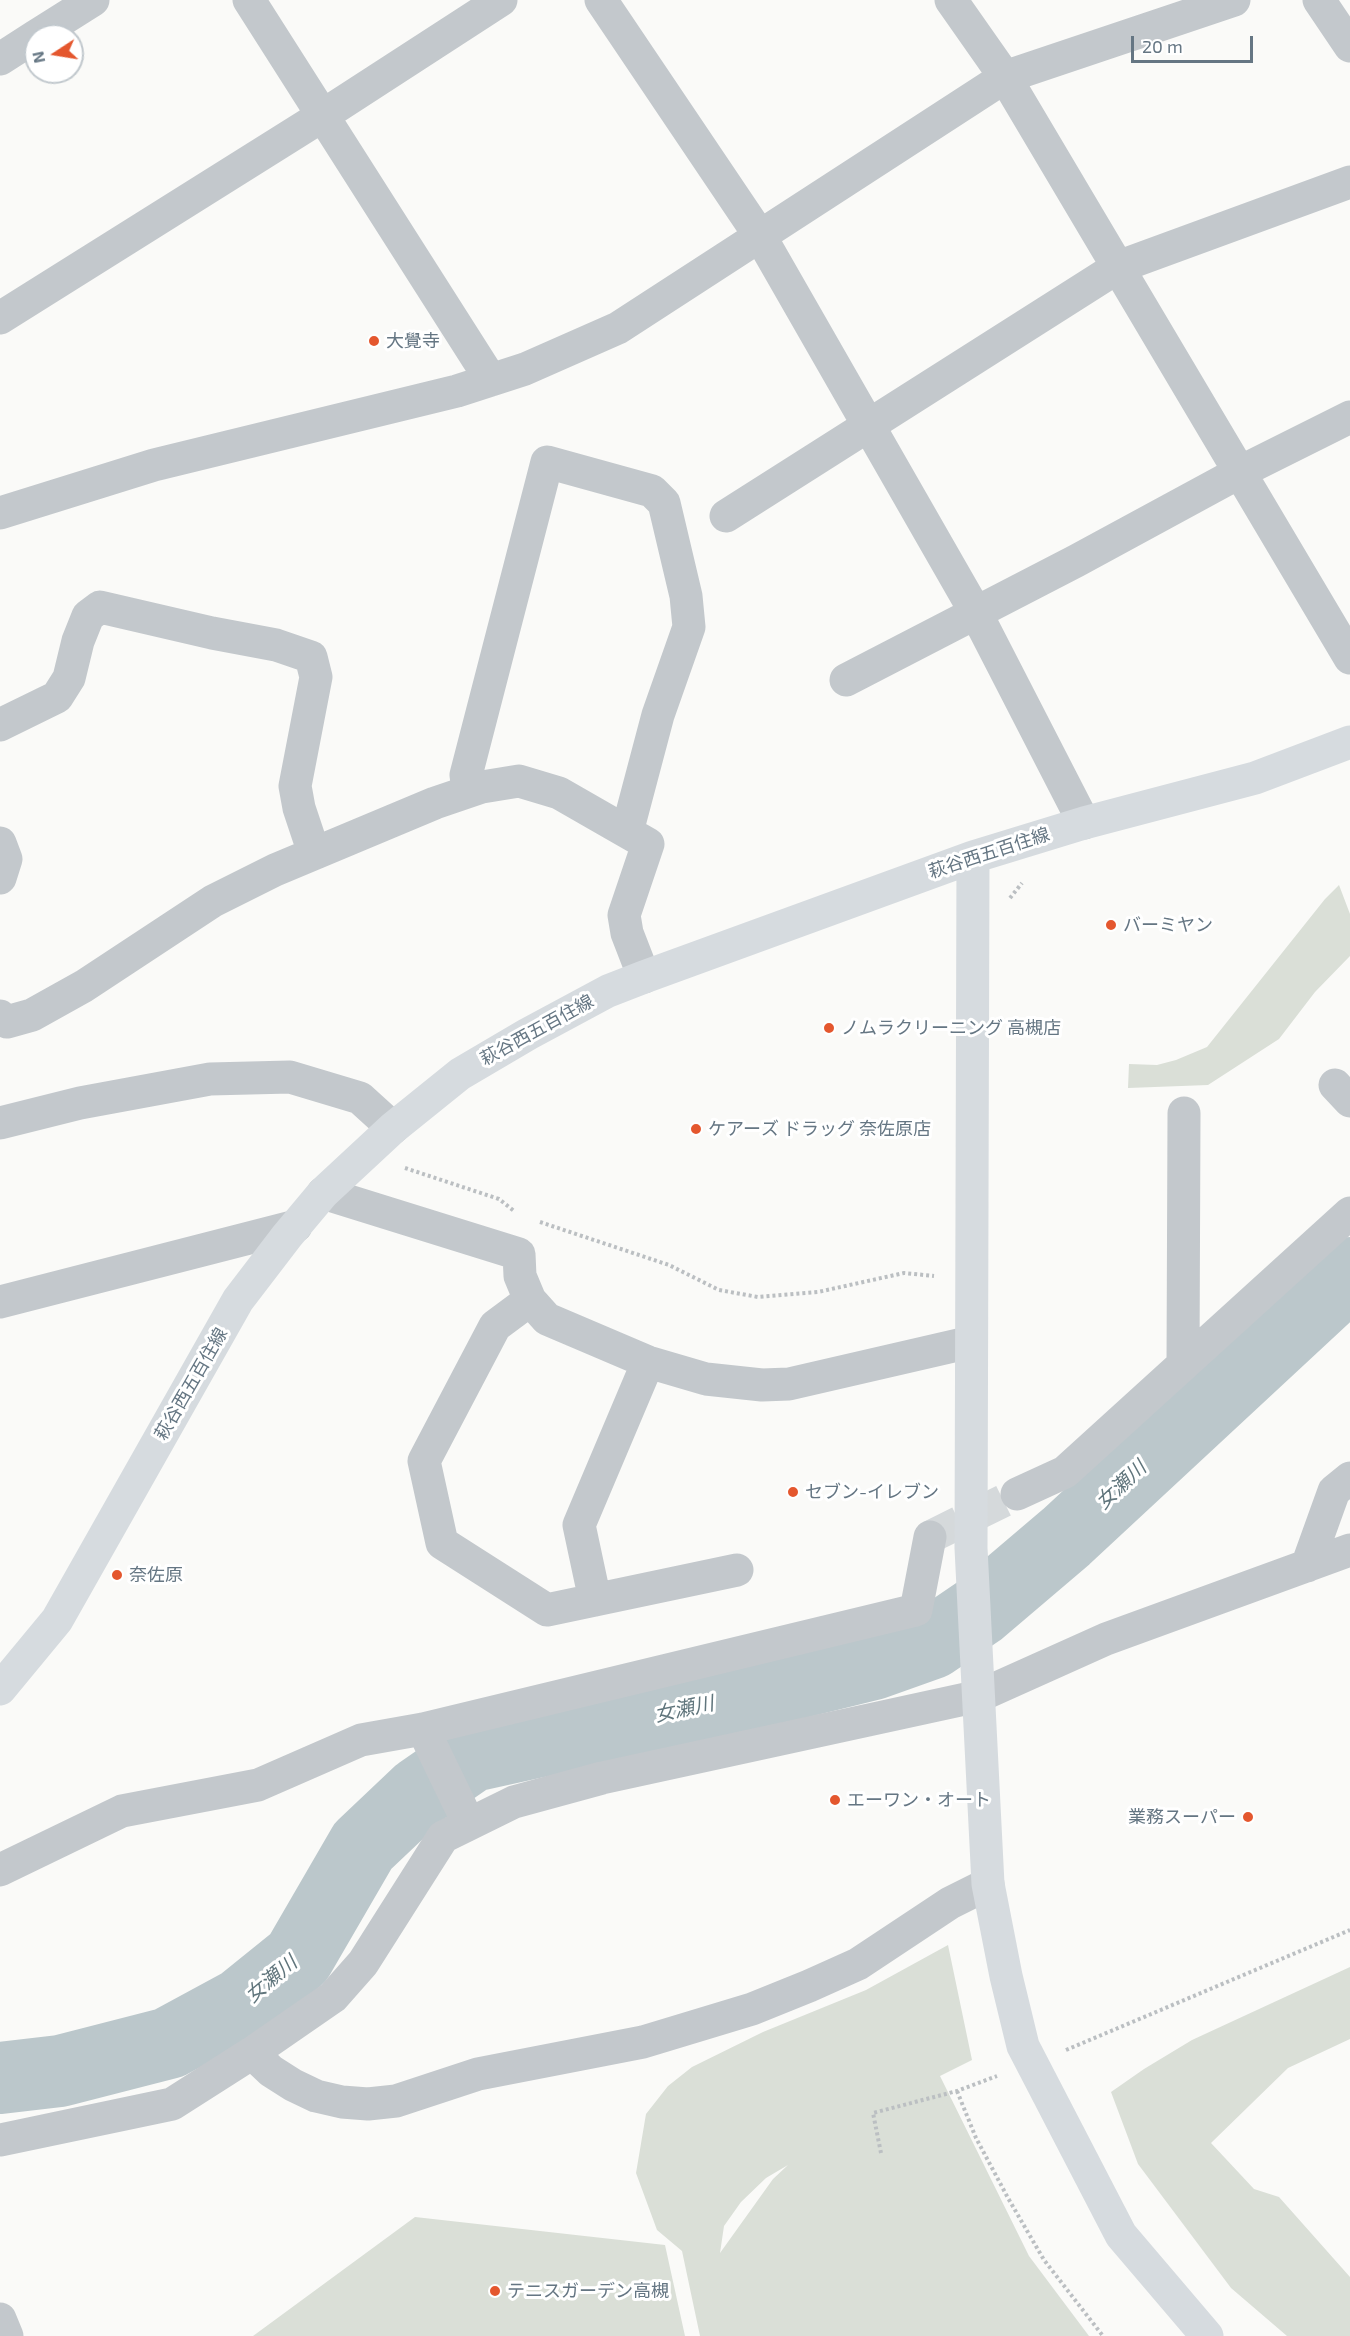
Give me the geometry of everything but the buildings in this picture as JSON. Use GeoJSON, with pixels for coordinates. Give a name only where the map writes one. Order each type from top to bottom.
{"type":"FeatureCollection","features":[{"type":"Feature","properties":{"kind":"main road","name":"萩谷西五百住線"},"geometry":{"type":"LineString","coordinates":[[0,1689],[57,1620],[238,1300],[323,1193],[393,1128],[460,1074],[588,1002],[644,977],[972,857],[1084,823],[1255,778],[1350,742]]}},
{"type":"Feature","properties":{"kind":"main road"},"geometry":{"type":"LineString","coordinates":[[972,857],[971,1548],[988,1884],[1006,1976],[1023,2046],[1121,2235],[1207,2336]]}},
{"type":"Feature","properties":{"kind":"street"},"geometry":{"type":"LineString","coordinates":[[55,24],[93,0]]}},
{"type":"Feature","properties":{"kind":"street"},"geometry":{"type":"LineString","coordinates":[[249,0],[491,380]]}},
{"type":"Feature","properties":{"kind":"street"},"geometry":{"type":"LineString","coordinates":[[0,318],[322,116],[501,0]]}},
{"type":"Feature","properties":{"kind":"street"},"geometry":{"type":"LineString","coordinates":[[601,0],[760,236],[867,427],[976,613],[1084,823]]}},
{"type":"Feature","properties":{"kind":"street"},"geometry":{"type":"LineString","coordinates":[[951,0],[1005,76],[1350,658]]}},
{"type":"Feature","properties":{"kind":"street"},"geometry":{"type":"LineString","coordinates":[[0,513],[154,465],[457,391],[525,369],[618,328],[1005,76],[1234,0]]}},
{"type":"Feature","properties":{"kind":"street"},"geometry":{"type":"LineString","coordinates":[[1319,0],[1350,46]]}},
{"type":"Feature","properties":{"kind":"street"},"geometry":{"type":"LineString","coordinates":[[0,59],[24,44]]}},
{"type":"Feature","properties":{"kind":"street"},"geometry":{"type":"LineString","coordinates":[[726,516],[1118,267],[1350,182]]}},
{"type":"Feature","properties":{"kind":"street"},"geometry":{"type":"LineString","coordinates":[[846,680],[1076,561],[1240,472],[1350,417]]}},
{"type":"Feature","properties":{"kind":"street"},"geometry":{"type":"LineString","coordinates":[[468,791],[466,775],[547,462],[652,491],[664,503],[686,596],[689,627],[658,715],[627,832]]}},
{"type":"Feature","properties":{"kind":"street"},"geometry":{"type":"LineString","coordinates":[[0,725],[57,697],[69,678],[78,641],[88,616],[100,607],[276,645],[311,657],[316,677],[295,786],[299,808],[314,853]]}},
{"type":"Feature","properties":{"kind":"street"},"geometry":{"type":"LineString","coordinates":[[2,1025],[32,1015],[84,986],[213,901],[314,853],[482,786],[519,781],[559,793],[648,844],[624,915],[627,933],[644,977]]}},
{"type":"Feature","properties":{"kind":"street"},"geometry":{"type":"LineString","coordinates":[[0,843],[6,859],[0,878]]}},
{"type":"Feature","properties":{"kind":"street"},"geometry":{"type":"LineString","coordinates":[[0,1123],[80,1103],[210,1079],[290,1077],[360,1098],[393,1128]]}},
{"type":"Feature","properties":{"kind":"street"},"geometry":{"type":"LineString","coordinates":[[1183,1365],[1184,1113]]}},
{"type":"Feature","properties":{"kind":"street"},"geometry":{"type":"LineString","coordinates":[[323,1193],[519,1254],[520,1276],[530,1300],[547,1318],[648,1362],[706,1379],[762,1385],[789,1384],[971,1342]]}},
{"type":"Feature","properties":{"kind":"street"},"geometry":{"type":"LineString","coordinates":[[1017,1494],[1065,1472],[1350,1213]]}},
{"type":"Feature","properties":{"kind":"street"},"geometry":{"type":"LineString","coordinates":[[0,1302],[296,1226]]}},
{"type":"Feature","properties":{"kind":"street"},"geometry":{"type":"LineString","coordinates":[[530,1300],[495,1326],[424,1461],[442,1544],[548,1610],[737,1570]]}},
{"type":"Feature","properties":{"kind":"street"},"geometry":{"type":"LineString","coordinates":[[595,1600],[579,1525],[648,1362]]}},
{"type":"Feature","properties":{"kind":"street"},"geometry":{"type":"LineString","coordinates":[[1307,1566],[1334,1491],[1350,1478]]}},
{"type":"Feature","properties":{"kind":"street"},"geometry":{"type":"LineString","coordinates":[[0,1870],[122,1811],[258,1785],[361,1740],[423,1729],[916,1610],[930,1537]]}},
{"type":"Feature","properties":{"kind":"street"},"geometry":{"type":"LineString","coordinates":[[0,2140],[172,2104],[252,2053],[333,1997],[363,1963],[443,1837],[514,1802],[602,1778],[979,1696],[1106,1639],[1350,1550]]}},
{"type":"Feature","properties":{"kind":"street"},"geometry":{"type":"LineString","coordinates":[[423,1729],[469,1824]]}},
{"type":"Feature","properties":{"kind":"street"},"geometry":{"type":"LineString","coordinates":[[252,2053],[271,2071],[316,2096],[342,2102],[396,2101],[478,2074],[643,2042],[752,2009],[858,1964],[950,1903],[988,1884]]}},
{"type":"Feature","properties":{"kind":"street"},"geometry":{"type":"LineString","coordinates":[[0,2319],[7,2336]]}},
{"type":"Feature","properties":{"kind":"path"},"geometry":{"type":"LineString","coordinates":[[364,1155],[499,1199],[516,1213]]}},
{"type":"Feature","properties":{"kind":"path"},"geometry":{"type":"LineString","coordinates":[[538,1221],[669,1265],[719,1290],[758,1297],[818,1292],[904,1273],[942,1276]]}},
{"type":"Feature","properties":{"kind":"path"},"geometry":{"type":"LineString","coordinates":[[1081,2044],[1350,1930]]}},
{"type":"Feature","properties":{"kind":"path"},"geometry":{"type":"LineString","coordinates":[[880,2153],[873,2113],[965,2088]]}},
{"type":"Feature","properties":{"kind":"path"},"geometry":{"type":"LineString","coordinates":[[957,2091],[976,2138],[1044,2260],[1103,2336]]}},
{"type":"Feature","properties":{"kind":"shaded area"},"geometry":{"type":"Polygon","coordinates":[[[1339,885],[1350,914],[1350,956],[1315,992],[1279,1039],[1208,1085],[1128,1088],[1129,1064],[1157,1065],[1207,1047],[1325,899],[1339,885]]]}},
{"type":"Feature","properties":{"kind":"shaded area"},"geometry":{"type":"Polygon","coordinates":[[[948,1945],[972,2060],[940,2076],[1029,2256],[1089,2336],[700,2336],[682,2251],[657,2230],[636,2173],[646,2114],[668,2086],[692,2067],[763,2032],[866,1990],[948,1945]],[[788,2165],[766,2178],[741,2202],[724,2226],[720,2253],[773,2179],[788,2165]]]}},
{"type":"Feature","properties":{"kind":"shaded area"},"geometry":{"type":"Polygon","coordinates":[[[1350,1967],[1350,2039],[1288,2068],[1211,2143],[1254,2189],[1279,2197],[1350,2277],[1350,2336],[1287,2336],[1231,2288],[1138,2164],[1111,2092],[1192,2040],[1350,1967]]]}},
{"type":"Feature","properties":{"kind":"shaded area","name":"テニスガーデン高槻"},"geometry":{"type":"Polygon","coordinates":[[[415,2217],[665,2245],[685,2336],[253,2336],[415,2217]]]}},
{"type":"Feature","properties":{"kind":"waterway","name":"女瀬川"},"geometry":{"type":"LineString","coordinates":[[0,2078],[60,2071],[169,2043],[241,2004],[298,1958],[363,1846],[420,1792],[472,1756],[744,1696],[873,1664],[932,1643],[979,1611],[1066,1537],[1350,1273]]}},
{"type":"Feature","properties":{"kind":"tunnel"},"geometry":{"type":"LineString","coordinates":[[930,1537],[1017,1494]]}},
{"type":"Feature","properties":{"kind":"place","name":"大覺寺"},"geometry":{"type":"Point","coordinates":[374,341]}},
{"type":"Feature","properties":{"kind":"place","name":"バーミヤン"},"geometry":{"type":"Point","coordinates":[1111,925]}},
{"type":"Feature","properties":{"kind":"place","name":"ノムラクリーニング 高槻店"},"geometry":{"type":"Point","coordinates":[829,1028]}},
{"type":"Feature","properties":{"kind":"place","name":"ケアーズ ドラッグ 奈佐原店"},"geometry":{"type":"Point","coordinates":[696,1129]}},
{"type":"Feature","properties":{"kind":"place","name":"セブン-イレブン"},"geometry":{"type":"Point","coordinates":[793,1492]}},
{"type":"Feature","properties":{"kind":"place","name":"奈佐原"},"geometry":{"type":"Point","coordinates":[117,1575]}},
{"type":"Feature","properties":{"kind":"place","name":"エーワン・オート"},"geometry":{"type":"Point","coordinates":[835,1800]}},
{"type":"Feature","properties":{"kind":"place","name":"業務スーパー"},"geometry":{"type":"Point","coordinates":[1248,1817]}},
{"type":"Feature","properties":{"kind":"place","name":"テニスガーデン高槻"},"geometry":{"type":"Point","coordinates":[495,2291]}}]}
